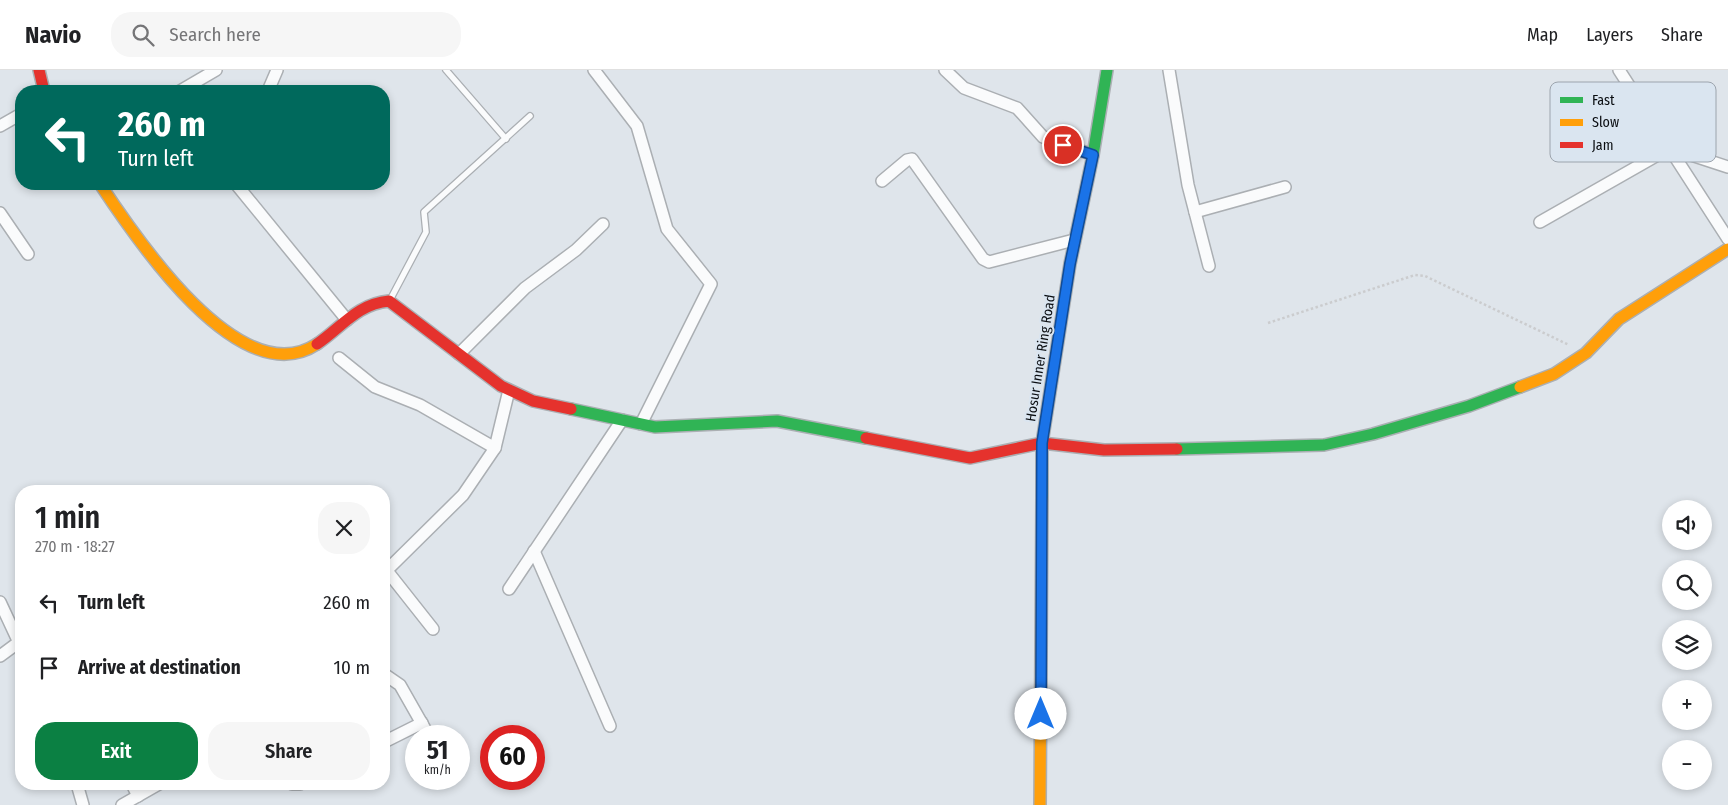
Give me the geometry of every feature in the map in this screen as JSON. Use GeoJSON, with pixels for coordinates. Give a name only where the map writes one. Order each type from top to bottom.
{"type":"FeatureCollection","features":[{"type":"Feature","properties":{"kind":"street"},"geometry":{"type":"LineString","coordinates":[[40,70],[43,85]]}},
{"type":"Feature","properties":{"kind":"street"},"geometry":{"type":"LineString","coordinates":[[190,85],[216,70]]}},
{"type":"Feature","properties":{"kind":"street"},"geometry":{"type":"LineString","coordinates":[[271,85],[277,70]]}},
{"type":"Feature","properties":{"kind":"street"},"geometry":{"type":"LineString","coordinates":[[594,70],[637,126],[667,229],[711,284],[641,424]]}},
{"type":"Feature","properties":{"kind":"street"},"geometry":{"type":"LineString","coordinates":[[945,70],[964,88],[1017,108],[1043,137],[1048,140],[1093,155]]}},
{"type":"Feature","properties":{"kind":"street","name":"Hosur Inner Ring Road"},"geometry":{"type":"LineString","coordinates":[[1040,805],[1042,443],[1074,240],[1093,155],[1107,70]]}},
{"type":"Feature","properties":{"kind":"street"},"geometry":{"type":"LineString","coordinates":[[1171,70],[1195,212],[1208,266]]}},
{"type":"Feature","properties":{"kind":"street"},"geometry":{"type":"LineString","coordinates":[[1619,70],[1627,82]]}},
{"type":"Feature","properties":{"kind":"street"},"geometry":{"type":"LineString","coordinates":[[0,126],[15,117]]}},
{"type":"Feature","properties":{"kind":"street"},"geometry":{"type":"LineString","coordinates":[[882,181],[907,160],[912,160],[983,259],[989,262],[1074,240]]}},
{"type":"Feature","properties":{"kind":"street"},"geometry":{"type":"LineString","coordinates":[[1540,222],[1645,162]]}},
{"type":"Feature","properties":{"kind":"street"},"geometry":{"type":"LineString","coordinates":[[1679,162],[1728,239]]}},
{"type":"Feature","properties":{"kind":"street"},"geometry":{"type":"LineString","coordinates":[[1713,162],[1728,167]]}},
{"type":"Feature","properties":{"kind":"street"},"geometry":{"type":"LineString","coordinates":[[1195,212],[1285,187]]}},
{"type":"Feature","properties":{"kind":"street"},"geometry":{"type":"LineString","coordinates":[[104,190],[144,248],[192,304],[231,334],[263,351],[280,356],[300,353],[322,341],[347,320],[376,301],[389,301],[508,390],[533,401],[655,427],[777,421],[970,458],[1042,443],[1104,450],[1244,449],[1324,445],[1373,434],[1517,390],[1554,374],[1586,353],[1619,319],[1728,249]]}},
{"type":"Feature","properties":{"kind":"street"},"geometry":{"type":"LineString","coordinates":[[241,190],[347,320]]}},
{"type":"Feature","properties":{"kind":"street"},"geometry":{"type":"LineString","coordinates":[[0,213],[28,254]]}},
{"type":"Feature","properties":{"kind":"street"},"geometry":{"type":"LineString","coordinates":[[459,354],[525,288],[576,250],[603,224]]}},
{"type":"Feature","properties":{"kind":"street"},"geometry":{"type":"LineString","coordinates":[[339,358],[376,386],[420,405],[495,448]]}},
{"type":"Feature","properties":{"kind":"street"},"geometry":{"type":"LineString","coordinates":[[390,566],[463,495],[495,448],[508,390]]}},
{"type":"Feature","properties":{"kind":"street"},"geometry":{"type":"LineString","coordinates":[[509,589],[622,420]]}},
{"type":"Feature","properties":{"kind":"street"},"geometry":{"type":"LineString","coordinates":[[534,551],[610,726]]}},
{"type":"Feature","properties":{"kind":"street"},"geometry":{"type":"LineString","coordinates":[[390,577],[433,629]]}},
{"type":"Feature","properties":{"kind":"street"},"geometry":{"type":"LineString","coordinates":[[0,602],[15,634]]}},
{"type":"Feature","properties":{"kind":"street"},"geometry":{"type":"LineString","coordinates":[[0,656],[15,648]]}},
{"type":"Feature","properties":{"kind":"street"},"geometry":{"type":"LineString","coordinates":[[390,680],[400,685],[422,723],[390,739]]}},
{"type":"Feature","properties":{"kind":"street"},"geometry":{"type":"LineString","coordinates":[[79,790],[83,805]]}},
{"type":"Feature","properties":{"kind":"street"},"geometry":{"type":"LineString","coordinates":[[135,790],[138,796]]}},
{"type":"Feature","properties":{"kind":"street"},"geometry":{"type":"LineString","coordinates":[[122,805],[149,790]]}},
{"type":"Feature","properties":{"kind":"lane"},"geometry":{"type":"LineString","coordinates":[[446,70],[506,139]]}},
{"type":"Feature","properties":{"kind":"lane"},"geometry":{"type":"LineString","coordinates":[[389,301],[426,232],[424,212],[530,116]]}},
{"type":"Feature","properties":{"kind":"path"},"geometry":{"type":"LineString","coordinates":[[1268,323],[1406,278],[1425,276],[1586,353]]}},
{"type":"Feature","properties":{"kind":"traffic: fast"},"geometry":{"type":"LineString","coordinates":[[1042,498],[1042,443],[1070,264],[1093,155],[1107,70]]}},
{"type":"Feature","properties":{"kind":"traffic: fast"},"geometry":{"type":"LineString","coordinates":[[1177,449],[1324,445],[1373,434],[1469,406],[1520,387]]}},
{"type":"Feature","properties":{"kind":"traffic: fast"},"geometry":{"type":"LineString","coordinates":[[571,409],[655,427],[777,421],[866,438]]}},
{"type":"Feature","properties":{"kind":"traffic: slow"},"geometry":{"type":"LineString","coordinates":[[104,190],[138,239],[164,271],[193,303],[224,330],[256,348],[287,354],[317,344]]}},
{"type":"Feature","properties":{"kind":"traffic: slow"},"geometry":{"type":"LineString","coordinates":[[1520,387],[1554,374],[1586,353],[1619,319],[1728,249]]}},
{"type":"Feature","properties":{"kind":"traffic: slow"},"geometry":{"type":"LineString","coordinates":[[1040,805],[1042,498]]}},
{"type":"Feature","properties":{"kind":"traffic: jam"},"geometry":{"type":"LineString","coordinates":[[39,70],[43,85]]}},
{"type":"Feature","properties":{"kind":"traffic: jam"},"geometry":{"type":"LineString","coordinates":[[317,344],[359,311],[378,303],[389,301],[501,386],[533,401],[571,409]]}},
{"type":"Feature","properties":{"kind":"traffic: jam"},"geometry":{"type":"LineString","coordinates":[[866,438],[970,458],[1042,443],[1104,450],[1177,449]]}},
{"type":"Feature","properties":{"kind":"route"},"geometry":{"type":"LineString","coordinates":[[1041,714],[1042,443],[1074,240],[1093,155],[1063,145]]}}]}
